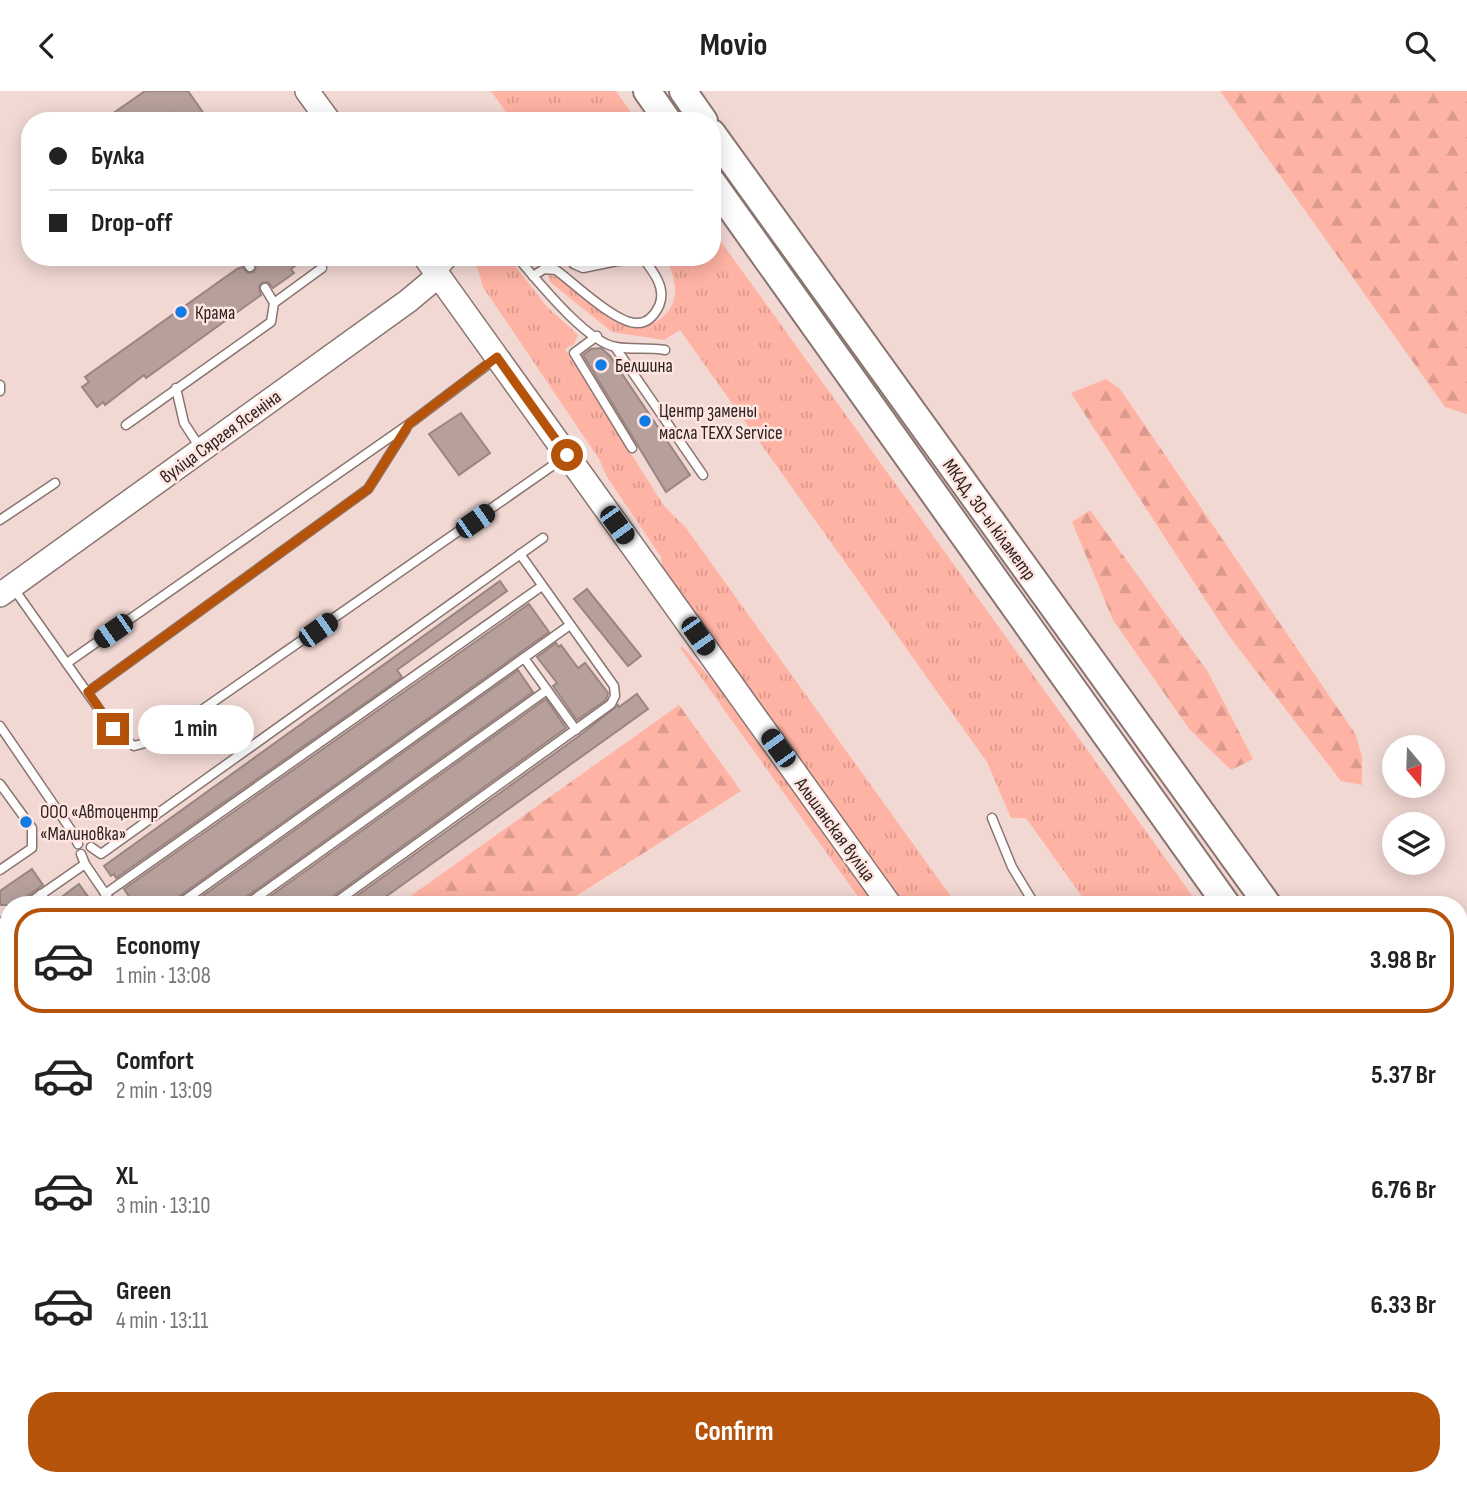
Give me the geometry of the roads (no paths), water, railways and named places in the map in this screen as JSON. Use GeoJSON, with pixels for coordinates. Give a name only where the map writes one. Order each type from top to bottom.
{"type":"FeatureCollection","features":[{"type":"Feature","properties":{"kind":"highway"},"geometry":{"type":"LineString","coordinates":[[647,91],[662,112]]}},
{"type":"Feature","properties":{"kind":"highway"},"geometry":{"type":"LineString","coordinates":[[683,91],[698,112]]}},
{"type":"Feature","properties":{"kind":"highway","name":"МКАД, 30-ы кіламетр"},"geometry":{"type":"LineString","coordinates":[[721,145],[1262,896]]}},
{"type":"Feature","properties":{"kind":"highway","name":"МКАД, 30-ы кіламетр"},"geometry":{"type":"LineString","coordinates":[[721,195],[1221,896]]}},
{"type":"Feature","properties":{"kind":"main road"},"geometry":{"type":"LineString","coordinates":[[307,91],[322,112]]}},
{"type":"Feature","properties":{"kind":"main road","name":"Альшанская вуліца"},"geometry":{"type":"LineString","coordinates":[[431,266],[884,896]]}},
{"type":"Feature","properties":{"kind":"main road","name":"вуліца Сяргея Ясеніна"},"geometry":{"type":"LineString","coordinates":[[6,591],[408,301],[438,276]]}},
{"type":"Feature","properties":{"kind":"lane"},"geometry":{"type":"LineString","coordinates":[[438,276],[447,266]]}},
{"type":"Feature","properties":{"kind":"lane"},"geometry":{"type":"LineString","coordinates":[[525,266],[550,297],[597,336],[615,347],[703,475]]}},
{"type":"Feature","properties":{"kind":"lane"},"geometry":{"type":"LineString","coordinates":[[533,276],[544,269],[556,270],[617,317],[638,323],[649,319],[661,300],[661,288],[649,266]]}},
{"type":"Feature","properties":{"kind":"lane"},"geometry":{"type":"LineString","coordinates":[[274,303],[322,268]]}},
{"type":"Feature","properties":{"kind":"lane"},"geometry":{"type":"LineString","coordinates":[[126,425],[271,322],[274,303],[265,288]]}},
{"type":"Feature","properties":{"kind":"lane"},"geometry":{"type":"LineString","coordinates":[[597,336],[575,353],[632,448]]}},
{"type":"Feature","properties":{"kind":"lane"},"geometry":{"type":"LineString","coordinates":[[615,347],[665,349]]}},
{"type":"Feature","properties":{"kind":"lane"},"geometry":{"type":"LineString","coordinates":[[67,663],[409,424],[497,357]]}},
{"type":"Feature","properties":{"kind":"lane"},"geometry":{"type":"LineString","coordinates":[[0,385],[0,391]]}},
{"type":"Feature","properties":{"kind":"lane"},"geometry":{"type":"LineString","coordinates":[[176,388],[184,423],[202,450]]}},
{"type":"Feature","properties":{"kind":"lane"},"geometry":{"type":"LineString","coordinates":[[88,692],[368,489],[409,424]]}},
{"type":"Feature","properties":{"kind":"lane"},"geometry":{"type":"LineString","coordinates":[[6,591],[67,663],[113,729],[134,746],[160,739],[567,455]]}},
{"type":"Feature","properties":{"kind":"lane"},"geometry":{"type":"LineString","coordinates":[[0,520],[55,482]]}},
{"type":"Feature","properties":{"kind":"lane"},"geometry":{"type":"LineString","coordinates":[[91,847],[101,854],[543,538]]}},
{"type":"Feature","properties":{"kind":"lane"},"geometry":{"type":"LineString","coordinates":[[345,896],[611,704],[615,696],[614,686],[520,554]]}},
{"type":"Feature","properties":{"kind":"lane"},"geometry":{"type":"LineString","coordinates":[[81,854],[105,894],[542,586]]}},
{"type":"Feature","properties":{"kind":"lane"},"geometry":{"type":"LineString","coordinates":[[191,896],[570,625]]}},
{"type":"Feature","properties":{"kind":"lane"},"geometry":{"type":"LineString","coordinates":[[524,657],[576,730]]}},
{"type":"Feature","properties":{"kind":"lane"},"geometry":{"type":"LineString","coordinates":[[259,896],[547,690]]}},
{"type":"Feature","properties":{"kind":"lane"},"geometry":{"type":"LineString","coordinates":[[0,726],[80,842]]}},
{"type":"Feature","properties":{"kind":"lane"},"geometry":{"type":"LineString","coordinates":[[0,784],[32,828],[33,836],[32,848],[0,870]]}},
{"type":"Feature","properties":{"kind":"lane"},"geometry":{"type":"LineString","coordinates":[[992,818],[1012,867],[1030,896]]}},
{"type":"Feature","properties":{"kind":"lane"},"geometry":{"type":"LineString","coordinates":[[38,896],[85,864]]}},
{"type":"Feature","properties":{"kind":"place","name":"Крама"},"geometry":{"type":"Point","coordinates":[181,312]}},
{"type":"Feature","properties":{"kind":"place","name":"Белшина"},"geometry":{"type":"Point","coordinates":[601,365]}},
{"type":"Feature","properties":{"kind":"place","name":"Центр замены масла TEXX Service"},"geometry":{"type":"Point","coordinates":[645,421]}},
{"type":"Feature","properties":{"kind":"place","name":"ООО «Автоцентр «Малиновка»"},"geometry":{"type":"Point","coordinates":[26,822]}}]}
